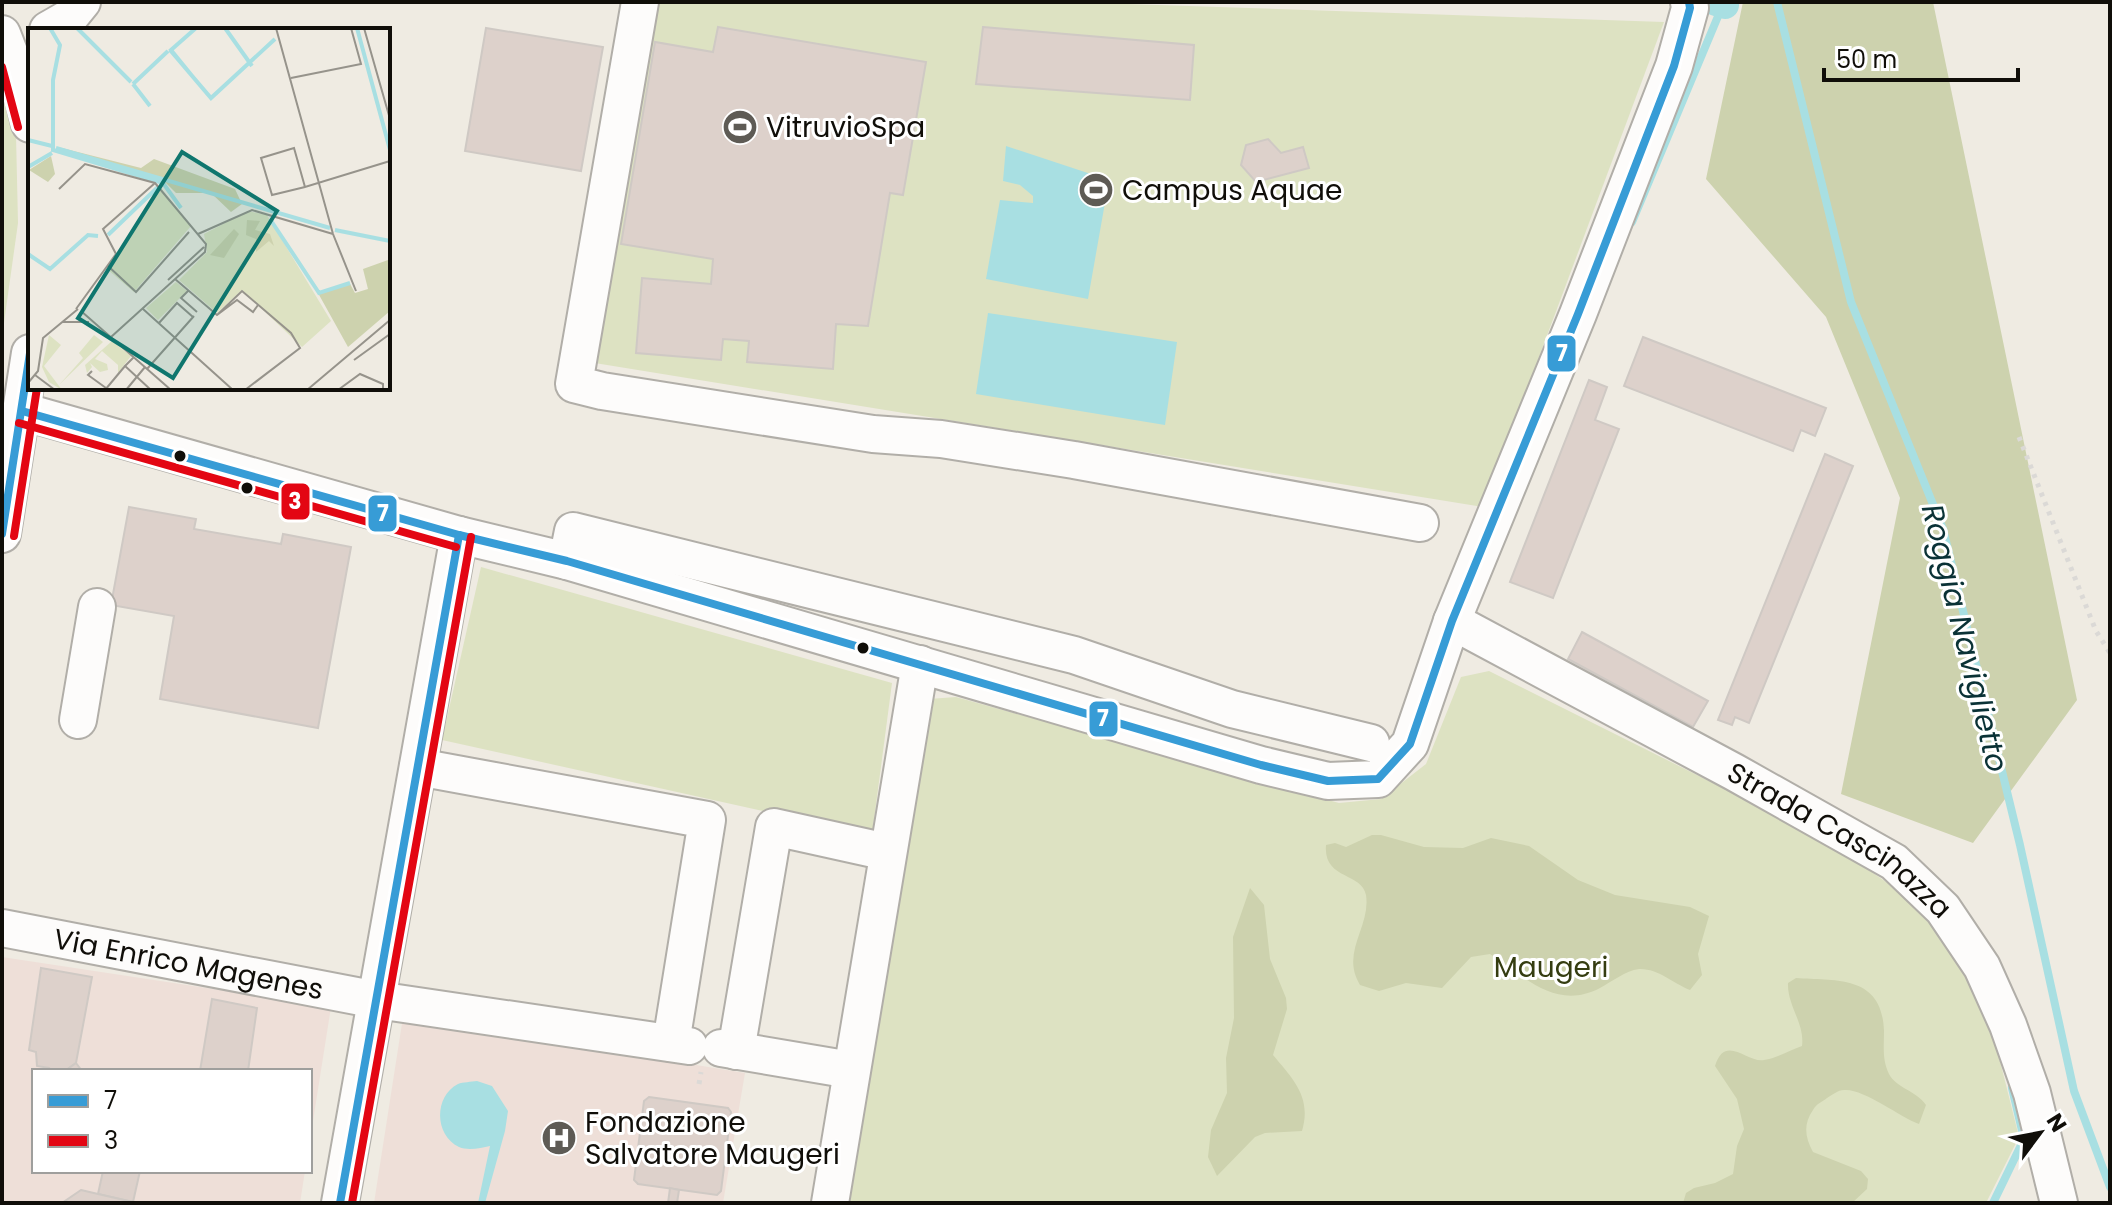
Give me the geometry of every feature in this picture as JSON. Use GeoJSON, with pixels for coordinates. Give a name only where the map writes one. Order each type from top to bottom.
{"type":"FeatureCollection","features":[{"type":"Feature","properties":{"kind":"street"},"geometry":{"type":"LineString","coordinates":[[640,2],[574,384],[873,434],[941,439],[1074,460],[1420,523]]}},
{"type":"Feature","properties":{"kind":"street"},"geometry":{"type":"LineString","coordinates":[[22,411],[459,535],[567,561],[1261,765],[1328,781],[1378,779],[1410,744],[1452,621],[1578,314],[1674,66],[1689,2]]}},
{"type":"Feature","properties":{"kind":"street"},"geometry":{"type":"LineString","coordinates":[[2,27],[28,33]]}},
{"type":"Feature","properties":{"kind":"street"},"geometry":{"type":"LineString","coordinates":[[2,34],[19,78],[28,116]]}},
{"type":"Feature","properties":{"kind":"street"},"geometry":{"type":"LineString","coordinates":[[2,534],[28,368]]}},
{"type":"Feature","properties":{"kind":"street"},"geometry":{"type":"LineString","coordinates":[[567,561],[573,531],[1074,655],[1232,709],[1371,743]]}},
{"type":"Feature","properties":{"kind":"street"},"geometry":{"type":"LineString","coordinates":[[340,1203],[459,535]]}},
{"type":"Feature","properties":{"kind":"street"},"geometry":{"type":"LineString","coordinates":[[801,629],[810,589]]}},
{"type":"Feature","properties":{"kind":"street"},"geometry":{"type":"LineString","coordinates":[[78,720],[97,607]]}},
{"type":"Feature","properties":{"kind":"street","name":"Strada Cascinazza"},"geometry":{"type":"LineString","coordinates":[[1452,621],[1774,794],[1894,862],[1914,881],[1943,909],[1989,981],[2032,1093],[2059,1203]]}},
{"type":"Feature","properties":{"kind":"street"},"geometry":{"type":"LineString","coordinates":[[1063,707],[1074,655]]}},
{"type":"Feature","properties":{"kind":"street"},"geometry":{"type":"LineString","coordinates":[[830,1203],[920,664]]}},
{"type":"Feature","properties":{"kind":"street"},"geometry":{"type":"LineString","coordinates":[[1261,765],[1269,718]]}},
{"type":"Feature","properties":{"kind":"street"},"geometry":{"type":"LineString","coordinates":[[418,767],[707,820],[704,1047]]}},
{"type":"Feature","properties":{"kind":"street"},"geometry":{"type":"LineString","coordinates":[[704,1047],[774,827],[887,852]]}},
{"type":"Feature","properties":{"kind":"street","name":"Via Enrico Magenes"},"geometry":{"type":"LineString","coordinates":[[2,928],[377,1000],[851,1070]]}},
{"type":"Feature","properties":{"kind":"path"},"geometry":{"type":"LineString","coordinates":[[2019,437],[2096,631],[2110,653]]}},
{"type":"Feature","properties":{"kind":"shaded area"},"geometry":{"type":"Polygon","coordinates":[[[2,957],[331,1007],[312,1127],[312,1069],[32,1069],[32,1173],[305,1173],[300,1203],[2,1203],[2,957]]]}},
{"type":"Feature","properties":{"kind":"shaded area","name":"Fondazione Salvatore Maugeri"},"geometry":{"type":"Polygon","coordinates":[[[403,1017],[745,1073],[723,1203],[374,1203],[403,1017]]]}},
{"type":"Feature","properties":{"kind":"green space","name":"Campus Aquae"},"geometry":{"type":"Polygon","coordinates":[[[622,2],[1067,2],[1664,22],[1483,507],[564,358],[622,2]]]}},
{"type":"Feature","properties":{"kind":"green space"},"geometry":{"type":"Polygon","coordinates":[[[1743,2],[1933,2],[2077,700],[1973,843],[1841,794],[1900,498],[1826,317],[1706,179],[1743,2]]]}},
{"type":"Feature","properties":{"kind":"green space"},"geometry":{"type":"Polygon","coordinates":[[[2,64],[16,135],[18,223],[2,337],[2,64]]]}},
{"type":"Feature","properties":{"kind":"green space"},"geometry":{"type":"Polygon","coordinates":[[[481,567],[892,683],[872,835],[442,740],[481,567]]]}},
{"type":"Feature","properties":{"kind":"green space","name":"Maugeri"},"geometry":{"type":"Polygon","coordinates":[[[1489,671],[1823,838],[1899,891],[1947,942],[1982,1006],[2019,1137],[1986,1203],[838,1203],[929,699],[956,697],[1339,803],[1381,799],[1426,764],[1461,677],[1489,671]]]}},
{"type":"Feature","properties":{"kind":"green space"},"geometry":{"type":"Polygon","coordinates":[[[1372,835],[1424,847],[1463,848],[1491,838],[1529,846],[1578,880],[1615,895],[1690,907],[1709,916],[1698,954],[1702,975],[1690,990],[1659,973],[1639,969],[1600,988],[1569,996],[1542,988],[1490,954],[1471,957],[1442,988],[1406,983],[1379,991],[1360,985],[1353,962],[1364,918],[1366,895],[1358,882],[1330,864],[1326,845],[1335,843],[1346,847],[1372,835]]]}},
{"type":"Feature","properties":{"kind":"green space"},"geometry":{"type":"Polygon","coordinates":[[[1250,888],[1264,905],[1270,959],[1286,998],[1287,1009],[1273,1055],[1299,1089],[1304,1119],[1302,1131],[1265,1133],[1255,1137],[1217,1176],[1208,1157],[1211,1130],[1227,1093],[1226,1058],[1234,1018],[1233,937],[1250,888]]]}},
{"type":"Feature","properties":{"kind":"green space"},"geometry":{"type":"Polygon","coordinates":[[[1796,978],[1842,981],[1866,990],[1875,1000],[1881,1013],[1884,1058],[1889,1074],[1896,1083],[1926,1105],[1919,1124],[1861,1093],[1840,1091],[1814,1108],[1806,1131],[1813,1152],[1861,1171],[1868,1179],[1867,1189],[1852,1203],[1683,1203],[1686,1193],[1694,1188],[1733,1174],[1737,1146],[1744,1129],[1737,1099],[1715,1066],[1719,1056],[1730,1050],[1764,1060],[1802,1046],[1801,1030],[1788,991],[1788,983],[1796,978]]]}},
{"type":"Feature","properties":{"kind":"water"},"geometry":{"type":"Polygon","coordinates":[[[1006,146],[1109,180],[1088,299],[986,279],[1000,200],[1033,203],[1033,196],[1020,185],[1003,181],[1006,146]]]}},
{"type":"Feature","properties":{"kind":"water"},"geometry":{"type":"Polygon","coordinates":[[[988,313],[1177,342],[1165,425],[976,394],[988,313]]]}},
{"type":"Feature","properties":{"kind":"water"},"geometry":{"type":"Polygon","coordinates":[[[477,1081],[492,1086],[508,1111],[485,1203],[478,1203],[490,1146],[459,1147],[445,1134],[440,1116],[441,1106],[450,1090],[460,1083],[477,1081]]]}},
{"type":"Feature","properties":{"kind":"building"},"geometry":{"type":"Polygon","coordinates":[[[718,27],[926,62],[903,195],[890,193],[868,326],[836,324],[833,369],[747,362],[749,341],[723,339],[721,360],[636,353],[642,278],[711,284],[713,259],[621,244],[655,42],[713,52],[718,27]]]}},
{"type":"Feature","properties":{"kind":"building"},"geometry":{"type":"Polygon","coordinates":[[[983,27],[1194,45],[1190,100],[976,84],[983,27]]]}},
{"type":"Feature","properties":{"kind":"building"},"geometry":{"type":"Polygon","coordinates":[[[486,28],[603,47],[581,171],[465,151],[486,28]]]}},
{"type":"Feature","properties":{"kind":"building"},"geometry":{"type":"Polygon","coordinates":[[[1268,139],[1281,153],[1303,147],[1309,168],[1256,182],[1241,165],[1246,145],[1268,139]]]}},
{"type":"Feature","properties":{"kind":"building"},"geometry":{"type":"Polygon","coordinates":[[[1643,337],[1826,408],[1815,436],[1801,430],[1793,451],[1624,386],[1643,337]]]}},
{"type":"Feature","properties":{"kind":"building"},"geometry":{"type":"Polygon","coordinates":[[[1589,380],[1607,387],[1595,420],[1619,429],[1553,598],[1510,582],[1589,380]]]}},
{"type":"Feature","properties":{"kind":"building"},"geometry":{"type":"Polygon","coordinates":[[[1825,454],[1853,466],[1749,723],[1735,717],[1732,725],[1718,720],[1825,454]]]}},
{"type":"Feature","properties":{"kind":"building"},"geometry":{"type":"Polygon","coordinates":[[[129,507],[196,519],[194,529],[281,544],[283,534],[351,547],[318,728],[160,699],[174,616],[111,605],[129,507]]]}},
{"type":"Feature","properties":{"kind":"building"},"geometry":{"type":"Polygon","coordinates":[[[1582,632],[1708,701],[1693,727],[1568,659],[1582,632]]]}},
{"type":"Feature","properties":{"kind":"building"},"geometry":{"type":"Polygon","coordinates":[[[41,968],[92,977],[76,1063],[68,1069],[37,1066],[36,1052],[29,1050],[41,968]]]}},
{"type":"Feature","properties":{"kind":"building"},"geometry":{"type":"Polygon","coordinates":[[[212,999],[257,1008],[248,1069],[200,1069],[212,999]]]}},
{"type":"Feature","properties":{"kind":"building"},"geometry":{"type":"Polygon","coordinates":[[[649,1097],[728,1108],[731,1112],[721,1191],[717,1195],[638,1184],[634,1180],[644,1101],[649,1097]]]}},
{"type":"Feature","properties":{"kind":"building"},"geometry":{"type":"Polygon","coordinates":[[[103,1173],[140,1173],[133,1202],[98,1194],[103,1173]]]}},
{"type":"Feature","properties":{"kind":"building"},"geometry":{"type":"Polygon","coordinates":[[[670,1188],[679,1190],[677,1203],[668,1203],[670,1188]]]}},
{"type":"Feature","properties":{"kind":"building"},"geometry":{"type":"Polygon","coordinates":[[[81,1190],[98,1194],[137,1203],[62,1203],[81,1190]]]}},
{"type":"Feature","properties":{"kind":"waterway"},"geometry":{"type":"LineString","coordinates":[[1716,2],[1725,5]]}},
{"type":"Feature","properties":{"kind":"waterway"},"geometry":{"type":"LineString","coordinates":[[1632,222],[1724,2]]}},
{"type":"Feature","properties":{"kind":"waterway","name":"Roggia Naviglietto"},"geometry":{"type":"LineString","coordinates":[[1777,2],[1851,302],[1943,529],[2020,845],[2074,1091],[2110,1187]]}},
{"type":"Feature","properties":{"kind":"waterway"},"geometry":{"type":"LineString","coordinates":[[1993,1203],[2024,1139],[2012,1088]]}},
{"type":"Feature","properties":{"kind":"transit line","name":"7"},"geometry":{"type":"LineString","coordinates":[[22,411],[459,535],[567,561],[1261,765],[1328,781],[1378,779],[1410,744],[1452,621],[1578,314],[1674,66],[1689,2]]}},
{"type":"Feature","properties":{"kind":"transit line","name":"3"},"geometry":{"type":"LineString","coordinates":[[2,67],[18,127]]}},
{"type":"Feature","properties":{"kind":"transit line","name":"7"},"geometry":{"type":"LineString","coordinates":[[2,534],[28,366]]}},
{"type":"Feature","properties":{"kind":"transit line","name":"3"},"geometry":{"type":"LineString","coordinates":[[14,536],[37,390]]}},
{"type":"Feature","properties":{"kind":"transit line","name":"3"},"geometry":{"type":"LineString","coordinates":[[19,423],[456,547]]}},
{"type":"Feature","properties":{"kind":"transit line","name":"7"},"geometry":{"type":"LineString","coordinates":[[340,1203],[459,535]]}},
{"type":"Feature","properties":{"kind":"transit line","name":"3"},"geometry":{"type":"LineString","coordinates":[[352,1203],[471,537]]}},
{"type":"Feature","properties":{"kind":"place","name":"VitruvioSpa"},"geometry":{"type":"Point","coordinates":[740,127]}},
{"type":"Feature","properties":{"kind":"place","name":"Campus Aquae"},"geometry":{"type":"Point","coordinates":[1096,190]}},
{"type":"Feature","properties":{"kind":"place","name":"Fondazione Salvatore Maugeri"},"geometry":{"type":"Point","coordinates":[559,1138]}}]}
